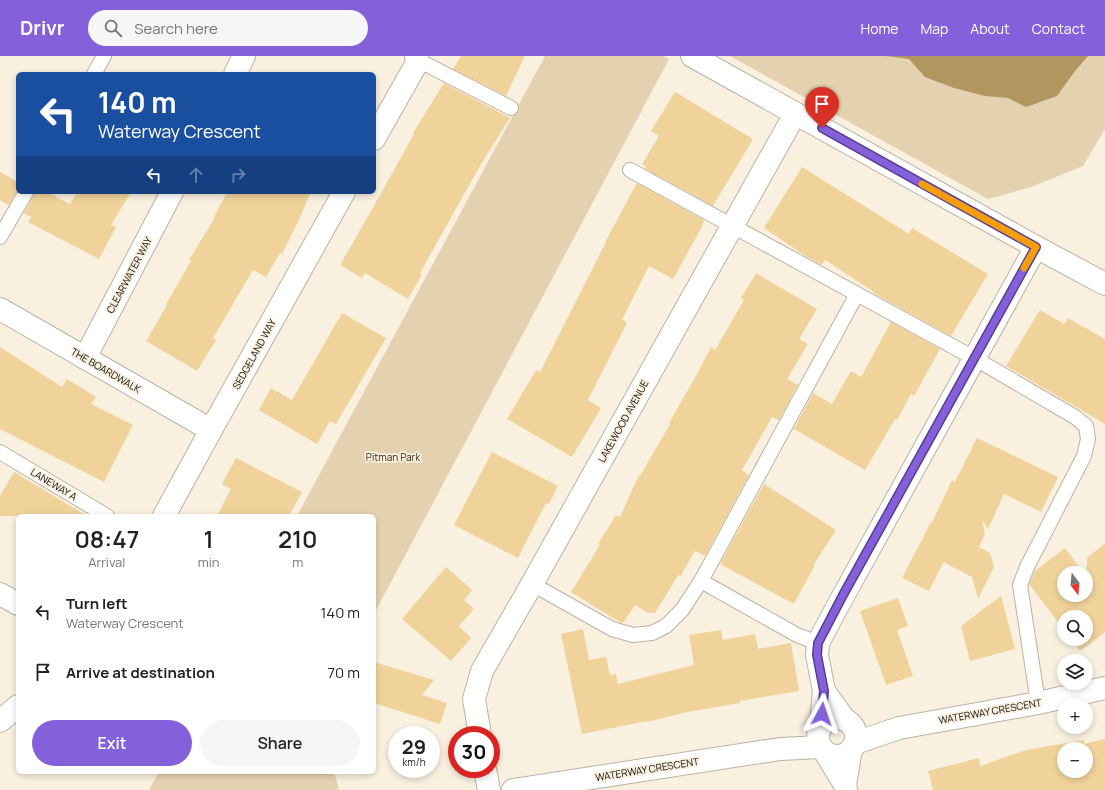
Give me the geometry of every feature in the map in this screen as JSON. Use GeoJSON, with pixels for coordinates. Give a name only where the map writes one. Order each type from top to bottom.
{"type":"FeatureCollection","features":[{"type":"Feature","properties":{"kind":"street"},"geometry":{"type":"LineString","coordinates":[[236,72],[244,56]]}},
{"type":"Feature","properties":{"kind":"street"},"geometry":{"type":"LineString","coordinates":[[692,56],[1105,284]]}},
{"type":"Feature","properties":{"kind":"street"},"geometry":{"type":"LineString","coordinates":[[376,135],[414,58]]}},
{"type":"Feature","properties":{"kind":"street","name":"LAKEWOOD AVENUE"},"geometry":{"type":"LineString","coordinates":[[478,726],[474,699],[482,670],[532,584],[796,114]]}},
{"type":"Feature","properties":{"kind":"street","name":"CLEARWATER WAY"},"geometry":{"type":"LineString","coordinates":[[85,358],[171,194]]}},
{"type":"Feature","properties":{"kind":"street","name":"SEDGELAND WAY"},"geometry":{"type":"LineString","coordinates":[[165,514],[343,194]]}},
{"type":"Feature","properties":{"kind":"street"},"geometry":{"type":"LineString","coordinates":[[845,787],[821,740],[824,691],[817,655],[818,643],[1036,247]]}},
{"type":"Feature","properties":{"kind":"street","name":"THE BOARDWALK"},"geometry":{"type":"LineString","coordinates":[[0,309],[211,430]]}},
{"type":"Feature","properties":{"kind":"street"},"geometry":{"type":"LineString","coordinates":[[0,594],[16,603]]}},
{"type":"Feature","properties":{"kind":"street","name":"WATERWAY CRESCENT"},"geometry":{"type":"LineString","coordinates":[[851,734],[899,728],[1105,688]]}},
{"type":"Feature","properties":{"kind":"street"},"geometry":{"type":"LineString","coordinates":[[824,691],[851,734],[845,787]]}},
{"type":"Feature","properties":{"kind":"street"},"geometry":{"type":"LineString","coordinates":[[0,721],[16,708]]}},
{"type":"Feature","properties":{"kind":"street","name":"WATERWAY CRESCENT"},"geometry":{"type":"LineString","coordinates":[[837,717],[851,734],[846,754],[839,756],[832,755],[821,740],[825,721],[831,718],[837,717]]}},
{"type":"Feature","properties":{"kind":"street","name":"WATERWAY CRESCENT"},"geometry":{"type":"LineString","coordinates":[[513,790],[780,749],[821,740]]}},
{"type":"Feature","properties":{"kind":"street"},"geometry":{"type":"LineString","coordinates":[[487,778],[489,790]]}},
{"type":"Feature","properties":{"kind":"lane"},"geometry":{"type":"LineString","coordinates":[[95,72],[104,56]]}},
{"type":"Feature","properties":{"kind":"lane"},"geometry":{"type":"LineString","coordinates":[[414,58],[511,108]]}},
{"type":"Feature","properties":{"kind":"lane"},"geometry":{"type":"LineString","coordinates":[[630,170],[974,358],[1086,426],[1088,439],[1084,456],[1027,567],[1020,585],[1038,702]]}},
{"type":"Feature","properties":{"kind":"lane"},"geometry":{"type":"LineString","coordinates":[[0,236],[25,194]]}},
{"type":"Feature","properties":{"kind":"lane"},"geometry":{"type":"LineString","coordinates":[[532,584],[612,629],[632,635],[652,633],[666,626],[682,610],[702,581],[856,294]]}},
{"type":"Feature","properties":{"kind":"lane","name":"LANEWAY A"},"geometry":{"type":"LineString","coordinates":[[0,452],[104,514]]}},
{"type":"Feature","properties":{"kind":"lane"},"geometry":{"type":"LineString","coordinates":[[702,581],[797,635],[818,643]]}},
{"type":"Feature","properties":{"kind":"green space","name":"Pitman Park"},"geometry":{"type":"Polygon","coordinates":[[[545,56],[663,56],[669,59],[376,610],[376,514],[298,514],[545,56]]]}},
{"type":"Feature","properties":{"kind":"green space"},"geometry":{"type":"Polygon","coordinates":[[[730,56],[1105,56],[1105,129],[1083,166],[1031,187],[988,199],[730,56]]]}},
{"type":"Feature","properties":{"kind":"green space"},"geometry":{"type":"Polygon","coordinates":[[[158,774],[335,774],[339,789],[334,790],[149,790],[158,774]]]}},
{"type":"Feature","properties":{"kind":"shaded area"},"geometry":{"type":"Polygon","coordinates":[[[886,56],[1088,56],[1057,96],[1026,107],[1008,98],[985,96],[954,88],[925,77],[909,59],[886,56]]]}},
{"type":"Feature","properties":{"kind":"building"},"geometry":{"type":"Polygon","coordinates":[[[461,56],[525,56],[506,96],[453,69],[461,56]]]}},
{"type":"Feature","properties":{"kind":"building"},"geometry":{"type":"Polygon","coordinates":[[[444,83],[510,118],[481,164],[420,273],[422,274],[408,299],[365,273],[362,278],[340,265],[414,134],[413,133],[444,83]]]}},
{"type":"Feature","properties":{"kind":"building"},"geometry":{"type":"Polygon","coordinates":[[[675,92],[753,139],[713,206],[645,169],[646,167],[642,164],[659,136],[651,131],[675,92]]]}},
{"type":"Feature","properties":{"kind":"building"},"geometry":{"type":"Polygon","coordinates":[[[802,167],[909,234],[912,228],[988,274],[951,336],[873,293],[874,292],[825,260],[822,265],[807,257],[764,228],[802,167]]]}},
{"type":"Feature","properties":{"kind":"building"},"geometry":{"type":"Polygon","coordinates":[[[0,172],[16,181],[16,193],[9,205],[0,200],[0,172]]]}},
{"type":"Feature","properties":{"kind":"building"},"geometry":{"type":"Polygon","coordinates":[[[637,183],[704,220],[703,225],[673,279],[649,266],[622,320],[627,323],[588,400],[601,408],[572,457],[507,419],[536,370],[540,372],[605,242],[637,183]]]}},
{"type":"Feature","properties":{"kind":"building"},"geometry":{"type":"Polygon","coordinates":[[[34,194],[51,194],[70,204],[76,194],[130,194],[111,225],[116,227],[99,259],[28,222],[31,217],[24,213],[34,194]]]}},
{"type":"Feature","properties":{"kind":"building"},"geometry":{"type":"Polygon","coordinates":[[[226,194],[310,194],[282,254],[280,253],[266,277],[253,270],[213,338],[216,340],[197,371],[146,341],[191,261],[189,260],[226,194]]]}},
{"type":"Feature","properties":{"kind":"building"},"geometry":{"type":"Polygon","coordinates":[[[756,273],[817,309],[799,339],[808,344],[787,379],[798,385],[779,420],[772,417],[742,470],[749,475],[705,556],[695,551],[680,577],[679,574],[655,613],[648,613],[635,605],[623,623],[621,623],[571,592],[600,545],[598,544],[616,515],[620,517],[639,475],[640,476],[670,424],[669,423],[711,347],[715,350],[744,300],[741,298],[756,273]]]}},
{"type":"Feature","properties":{"kind":"building"},"geometry":{"type":"Polygon","coordinates":[[[1040,310],[1064,324],[1068,318],[1105,339],[1105,424],[1006,366],[1040,310]]]}},
{"type":"Feature","properties":{"kind":"building"},"geometry":{"type":"Polygon","coordinates":[[[342,313],[386,338],[336,424],[330,421],[317,444],[259,410],[271,388],[292,400],[342,313]]]}},
{"type":"Feature","properties":{"kind":"building"},"geometry":{"type":"Polygon","coordinates":[[[891,322],[940,349],[914,396],[911,394],[897,420],[895,419],[865,470],[794,429],[813,393],[832,404],[851,371],[861,377],[891,322]]]}},
{"type":"Feature","properties":{"kind":"building"},"geometry":{"type":"Polygon","coordinates":[[[0,347],[62,387],[67,379],[96,397],[91,404],[133,425],[104,482],[0,429],[0,347]]]}},
{"type":"Feature","properties":{"kind":"building"},"geometry":{"type":"Polygon","coordinates":[[[977,438],[1058,477],[1041,512],[1004,494],[988,529],[982,520],[985,534],[979,547],[990,553],[994,567],[978,599],[972,577],[945,563],[944,561],[929,591],[902,578],[931,522],[932,523],[952,480],[955,482],[977,438]]]}},
{"type":"Feature","properties":{"kind":"building"},"geometry":{"type":"Polygon","coordinates":[[[492,452],[558,486],[549,504],[546,503],[518,558],[454,525],[492,452]]]}},
{"type":"Feature","properties":{"kind":"building"},"geometry":{"type":"Polygon","coordinates":[[[236,458],[302,492],[290,514],[218,514],[231,489],[222,484],[236,458]]]}},
{"type":"Feature","properties":{"kind":"building"},"geometry":{"type":"Polygon","coordinates":[[[14,472],[84,514],[16,514],[16,516],[0,516],[0,496],[14,472]]]}},
{"type":"Feature","properties":{"kind":"building"},"geometry":{"type":"Polygon","coordinates":[[[764,484],[836,530],[814,564],[815,565],[794,604],[720,564],[764,484]]]}},
{"type":"Feature","properties":{"kind":"building"},"geometry":{"type":"Polygon","coordinates":[[[1105,543],[1105,632],[1093,641],[1093,610],[1057,610],[1057,621],[1029,584],[1035,571],[1065,548],[1079,566],[1057,566],[1057,602],[1093,602],[1093,566],[1087,566],[1087,558],[1105,543]]]}},
{"type":"Feature","properties":{"kind":"building"},"geometry":{"type":"Polygon","coordinates":[[[446,567],[472,590],[464,600],[474,609],[459,626],[471,638],[451,661],[402,619],[446,567]]]}},
{"type":"Feature","properties":{"kind":"building"},"geometry":{"type":"Polygon","coordinates":[[[1001,596],[1015,649],[970,661],[961,626],[1001,596]]]}},
{"type":"Feature","properties":{"kind":"building"},"geometry":{"type":"Polygon","coordinates":[[[898,598],[908,626],[897,630],[913,676],[886,685],[860,611],[898,598]]]}},
{"type":"Feature","properties":{"kind":"building"},"geometry":{"type":"Polygon","coordinates":[[[583,629],[589,660],[606,657],[610,675],[616,674],[618,684],[694,665],[689,635],[721,630],[723,640],[755,634],[758,649],[791,643],[799,691],[740,701],[740,703],[687,712],[647,722],[582,734],[561,634],[583,629]]]}},
{"type":"Feature","properties":{"kind":"building"},"geometry":{"type":"Polygon","coordinates":[[[1076,646],[1087,646],[1080,651],[1076,646]]]}},
{"type":"Feature","properties":{"kind":"building"},"geometry":{"type":"Polygon","coordinates":[[[376,663],[434,680],[422,695],[447,703],[440,724],[376,704],[376,663]]]}},
{"type":"Feature","properties":{"kind":"building"},"geometry":{"type":"Polygon","coordinates":[[[1105,739],[1105,790],[933,790],[928,771],[979,758],[980,766],[1026,750],[1057,745],[1057,778],[1093,778],[1092,742],[1105,739]]]}},
{"type":"Feature","properties":{"kind":"building"},"geometry":{"type":"Polygon","coordinates":[[[1084,740],[1084,742],[1072,742],[1084,740]]]}},
{"type":"Feature","properties":{"kind":"slow traffic"},"geometry":{"type":"LineString","coordinates":[[922,184],[1036,247],[1024,268]]}},
{"type":"Feature","properties":{"kind":"route"},"geometry":{"type":"LineString","coordinates":[[822,128],[1036,247],[843,595],[818,643],[817,655],[824,691],[822,714]]}}]}
